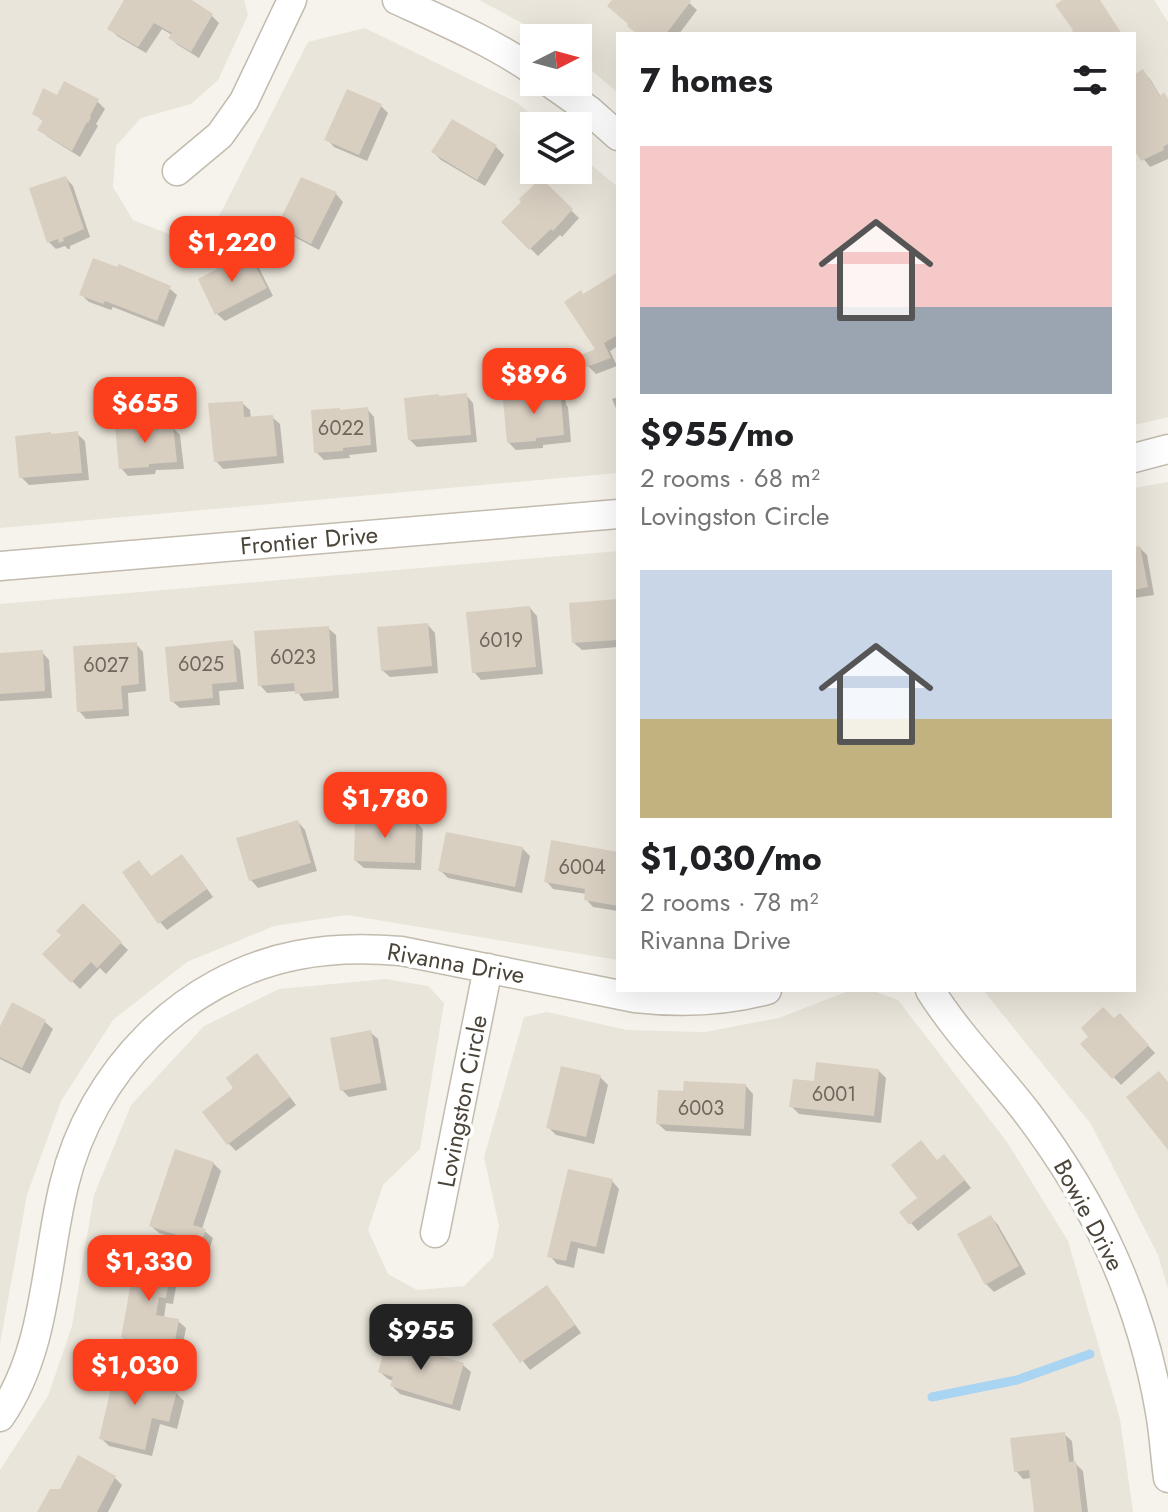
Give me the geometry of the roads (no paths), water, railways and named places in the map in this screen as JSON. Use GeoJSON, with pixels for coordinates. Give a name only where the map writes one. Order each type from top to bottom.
{"type":"FeatureCollection","features":[{"type":"Feature","properties":{"kind":"street"},"geometry":{"type":"LineString","coordinates":[[177,171],[220,135],[244,101],[292,0]]}},
{"type":"Feature","properties":{"kind":"street"},"geometry":{"type":"LineString","coordinates":[[397,0],[520,62]]}},
{"type":"Feature","properties":{"kind":"street"},"geometry":{"type":"LineString","coordinates":[[569,96],[616,134]]}},
{"type":"Feature","properties":{"kind":"street"},"geometry":{"type":"LineString","coordinates":[[1136,457],[1168,449]]}},
{"type":"Feature","properties":{"kind":"street","name":"Frontier Drive"},"geometry":{"type":"LineString","coordinates":[[0,566],[616,514]]}},
{"type":"Feature","properties":{"kind":"street","name":"Rivanna Drive"},"geometry":{"type":"LineString","coordinates":[[0,1417],[22,1374],[41,1314],[64,1185],[88,1119],[129,1056],[156,1027],[189,1001],[219,983],[295,955],[371,948],[401,951],[635,998],[671,1002],[712,1001],[761,992]]}},
{"type":"Feature","properties":{"kind":"street","name":"Lovingston Circle"},"geometry":{"type":"LineString","coordinates":[[435,1233],[488,968]]}},
{"type":"Feature","properties":{"kind":"street","name":"Bowie Drive"},"geometry":{"type":"LineString","coordinates":[[931,992],[975,1052],[1027,1112],[1067,1168],[1097,1220],[1122,1276],[1145,1343],[1160,1411],[1168,1478]]}},
{"type":"Feature","properties":{"kind":"waterway"},"geometry":{"type":"LineString","coordinates":[[932,1397],[1017,1380],[1090,1354]]}}]}
